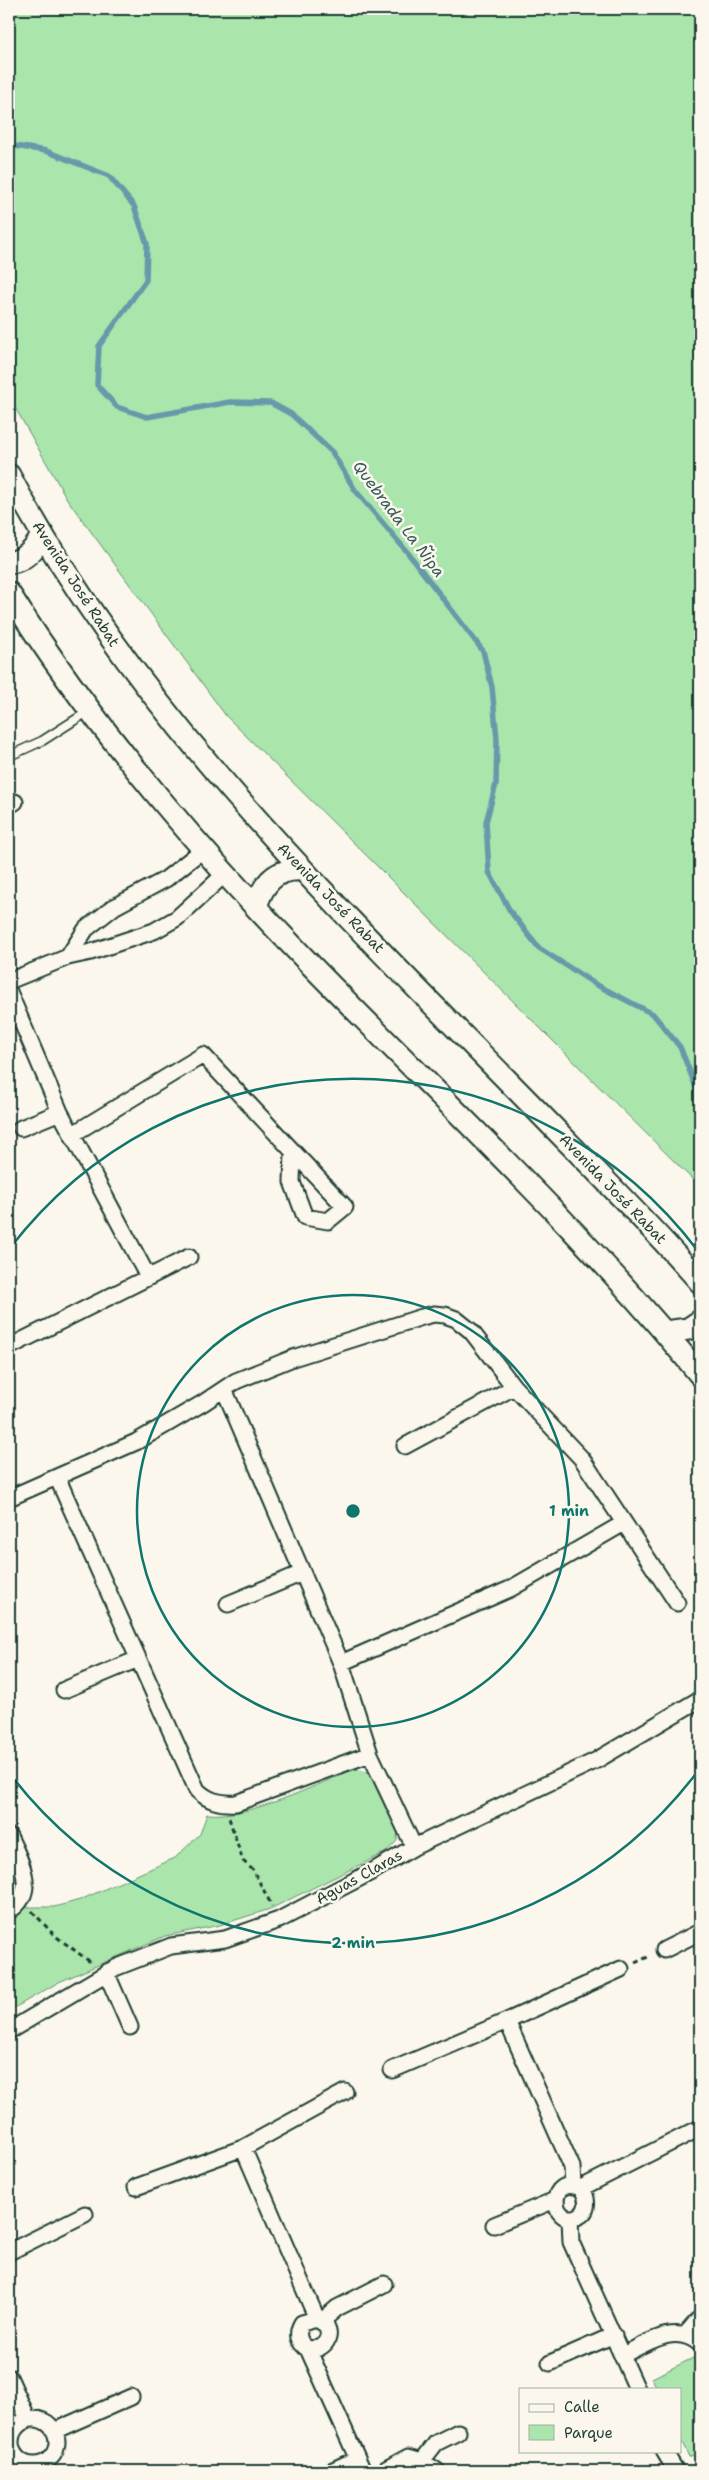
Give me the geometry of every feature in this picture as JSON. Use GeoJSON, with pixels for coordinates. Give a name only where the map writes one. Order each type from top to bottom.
{"type":"FeatureCollection","features":[{"type":"Feature","properties":{"kind":"street","name":"Avenida José Rabat"},"geometry":{"type":"LineString","coordinates":[[9,476],[42,534],[82,597],[141,679],[202,754],[303,870],[629,1205],[700,1282]]}},
{"type":"Feature","properties":{"kind":"street"},"geometry":{"type":"LineString","coordinates":[[9,563],[26,556],[36,545],[42,534]]}},
{"type":"Feature","properties":{"kind":"street"},"geometry":{"type":"LineString","coordinates":[[9,593],[90,710],[256,907],[582,1242],[665,1332],[700,1375]]}},
{"type":"Feature","properties":{"kind":"street"},"geometry":{"type":"LineString","coordinates":[[68,956],[86,929],[114,907],[166,878],[205,848]]}},
{"type":"Feature","properties":{"kind":"street"},"geometry":{"type":"LineString","coordinates":[[256,907],[260,895],[270,880],[288,870],[303,870]]}},
{"type":"Feature","properties":{"kind":"street"},"geometry":{"type":"LineString","coordinates":[[9,981],[68,956],[108,947],[154,931],[177,918],[226,873]]}},
{"type":"Feature","properties":{"kind":"street"},"geometry":{"type":"LineString","coordinates":[[9,992],[60,1112],[148,1277]]}},
{"type":"Feature","properties":{"kind":"street"},"geometry":{"type":"LineString","coordinates":[[73,1134],[203,1055],[345,1207],[328,1220],[305,1217],[292,1182],[293,1152]]}},
{"type":"Feature","properties":{"kind":"street"},"geometry":{"type":"LineString","coordinates":[[21,1128],[60,1112]]}},
{"type":"Feature","properties":{"kind":"street"},"geometry":{"type":"LineString","coordinates":[[9,1347],[189,1257]]}},
{"type":"Feature","properties":{"kind":"street"},"geometry":{"type":"LineString","coordinates":[[9,1498],[136,1442],[236,1381],[293,1358],[434,1314],[456,1319],[471,1331],[514,1387],[582,1459],[677,1602]]}},
{"type":"Feature","properties":{"kind":"street"},"geometry":{"type":"LineString","coordinates":[[665,1332],[688,1329],[700,1321]]}},
{"type":"Feature","properties":{"kind":"street"},"geometry":{"type":"LineString","coordinates":[[404,1446],[514,1387]]}},
{"type":"Feature","properties":{"kind":"street"},"geometry":{"type":"LineString","coordinates":[[224,1389],[341,1663],[370,1754],[414,1847]]}},
{"type":"Feature","properties":{"kind":"street"},"geometry":{"type":"LineString","coordinates":[[57,1477],[197,1790],[206,1798],[225,1803],[236,1803],[370,1754]]}},
{"type":"Feature","properties":{"kind":"street"},"geometry":{"type":"LineString","coordinates":[[341,1663],[510,1589],[624,1523]]}},
{"type":"Feature","properties":{"kind":"street"},"geometry":{"type":"LineString","coordinates":[[228,1604],[302,1573]]}},
{"type":"Feature","properties":{"kind":"street"},"geometry":{"type":"LineString","coordinates":[[64,1690],[138,1659]]}},
{"type":"Feature","properties":{"kind":"street","name":"Aguas Claras"},"geometry":{"type":"LineString","coordinates":[[9,2030],[40,2014],[106,1972],[171,1946],[225,1939],[279,1920],[373,1871],[414,1847],[597,1760],[700,1699]]}},
{"type":"Feature","properties":{"kind":"street"},"geometry":{"type":"LineString","coordinates":[[9,1836],[25,1872],[25,1890],[21,1900],[9,1911]]}},
{"type":"Feature","properties":{"kind":"street"},"geometry":{"type":"LineString","coordinates":[[664,1950],[700,1932]]}},
{"type":"Feature","properties":{"kind":"street"},"geometry":{"type":"LineString","coordinates":[[392,2070],[621,1970]]}},
{"type":"Feature","properties":{"kind":"street"},"geometry":{"type":"LineString","coordinates":[[106,1972],[130,2027]]}},
{"type":"Feature","properties":{"kind":"street"},"geometry":{"type":"LineString","coordinates":[[507,2021],[572,2167],[577,2187],[586,2195],[588,2203],[584,2211],[578,2216],[570,2218],[562,2214],[557,2208],[555,2200],[558,2192],[565,2186],[577,2187],[696,2130]]}},
{"type":"Feature","properties":{"kind":"street"},"geometry":{"type":"LineString","coordinates":[[136,2188],[242,2148],[345,2092]]}},
{"type":"Feature","properties":{"kind":"street"},"geometry":{"type":"LineString","coordinates":[[242,2148],[320,2320],[329,2330],[327,2341],[319,2348],[308,2349]]}},
{"type":"Feature","properties":{"kind":"street"},"geometry":{"type":"LineString","coordinates":[[494,2225],[555,2200]]}},
{"type":"Feature","properties":{"kind":"street"},"geometry":{"type":"LineString","coordinates":[[9,2252],[85,2214]]}},
{"type":"Feature","properties":{"kind":"street"},"geometry":{"type":"LineString","coordinates":[[570,2218],[571,2242],[637,2388]]}},
{"type":"Feature","properties":{"kind":"street"},"geometry":{"type":"LineString","coordinates":[[330,2471],[360,2465],[308,2349],[300,2342],[298,2332],[306,2320],[320,2320],[337,2308],[384,2284]]}},
{"type":"Feature","properties":{"kind":"street"},"geometry":{"type":"LineString","coordinates":[[686,2334],[700,2318]]}},
{"type":"Feature","properties":{"kind":"street"},"geometry":{"type":"LineString","coordinates":[[623,2355],[656,2339],[676,2334],[686,2334],[700,2344]]}},
{"type":"Feature","properties":{"kind":"street"},"geometry":{"type":"LineString","coordinates":[[550,2362],[614,2335]]}},
{"type":"Feature","properties":{"kind":"street"},"geometry":{"type":"LineString","coordinates":[[9,2377],[28,2419]]}},
{"type":"Feature","properties":{"kind":"street"},"geometry":{"type":"LineString","coordinates":[[54,2431],[131,2397]]}},
{"type":"Feature","properties":{"kind":"street"},"geometry":{"type":"LineString","coordinates":[[28,2419],[43,2420],[54,2431],[57,2446],[43,2463],[31,2468],[11,2451],[15,2428],[28,2419]]}},
{"type":"Feature","properties":{"kind":"street"},"geometry":{"type":"LineString","coordinates":[[422,2461],[436,2443],[458,2432]]}},
{"type":"Feature","properties":{"kind":"street"},"geometry":{"type":"LineString","coordinates":[[665,2452],[676,2471]]}},
{"type":"Feature","properties":{"kind":"street"},"geometry":{"type":"LineString","coordinates":[[382,2471],[408,2457],[422,2461],[437,2471]]}},
{"type":"Feature","properties":{"kind":"lane"},"geometry":{"type":"LineString","coordinates":[[9,756],[42,741],[90,710]]}},
{"type":"Feature","properties":{"kind":"path"},"geometry":{"type":"LineString","coordinates":[[225,1803],[243,1861],[253,1870],[279,1920]]}},
{"type":"Feature","properties":{"kind":"path"},"geometry":{"type":"LineString","coordinates":[[21,1900],[54,1935],[78,1955],[106,1972]]}},
{"type":"Feature","properties":{"kind":"path"},"geometry":{"type":"LineString","coordinates":[[621,1970],[664,1950]]}},
{"type":"Feature","properties":{"kind":"green space"},"geometry":{"type":"Polygon","coordinates":[[[9,9],[700,9],[700,1187],[226,716],[67,499],[9,397],[9,9]]]}},
{"type":"Feature","properties":{"kind":"green space"},"geometry":{"type":"Polygon","coordinates":[[[355,1769],[370,1773],[398,1827],[397,1841],[386,1852],[270,1909],[220,1925],[165,1936],[59,1982],[9,2011],[9,1919],[22,1907],[54,1907],[80,1900],[175,1858],[200,1834],[207,1814],[225,1814],[262,1806],[355,1769]]]}},
{"type":"Feature","properties":{"kind":"green space"},"geometry":{"type":"Polygon","coordinates":[[[693,2358],[700,2373],[700,2452],[689,2457],[682,2442],[682,2388],[657,2388],[652,2378],[693,2358]]]}},
{"type":"Feature","properties":{"kind":"waterway","name":"Quebrada La Ñipa"},"geometry":{"type":"LineString","coordinates":[[9,145],[46,151],[109,176],[134,206],[147,244],[146,280],[99,346],[97,385],[117,407],[147,417],[230,402],[271,403],[291,414],[332,452],[355,490],[408,553],[483,651],[492,687],[497,739],[496,784],[486,822],[489,872],[510,911],[539,948],[595,984],[653,1014],[680,1047],[700,1097]]}}]}
